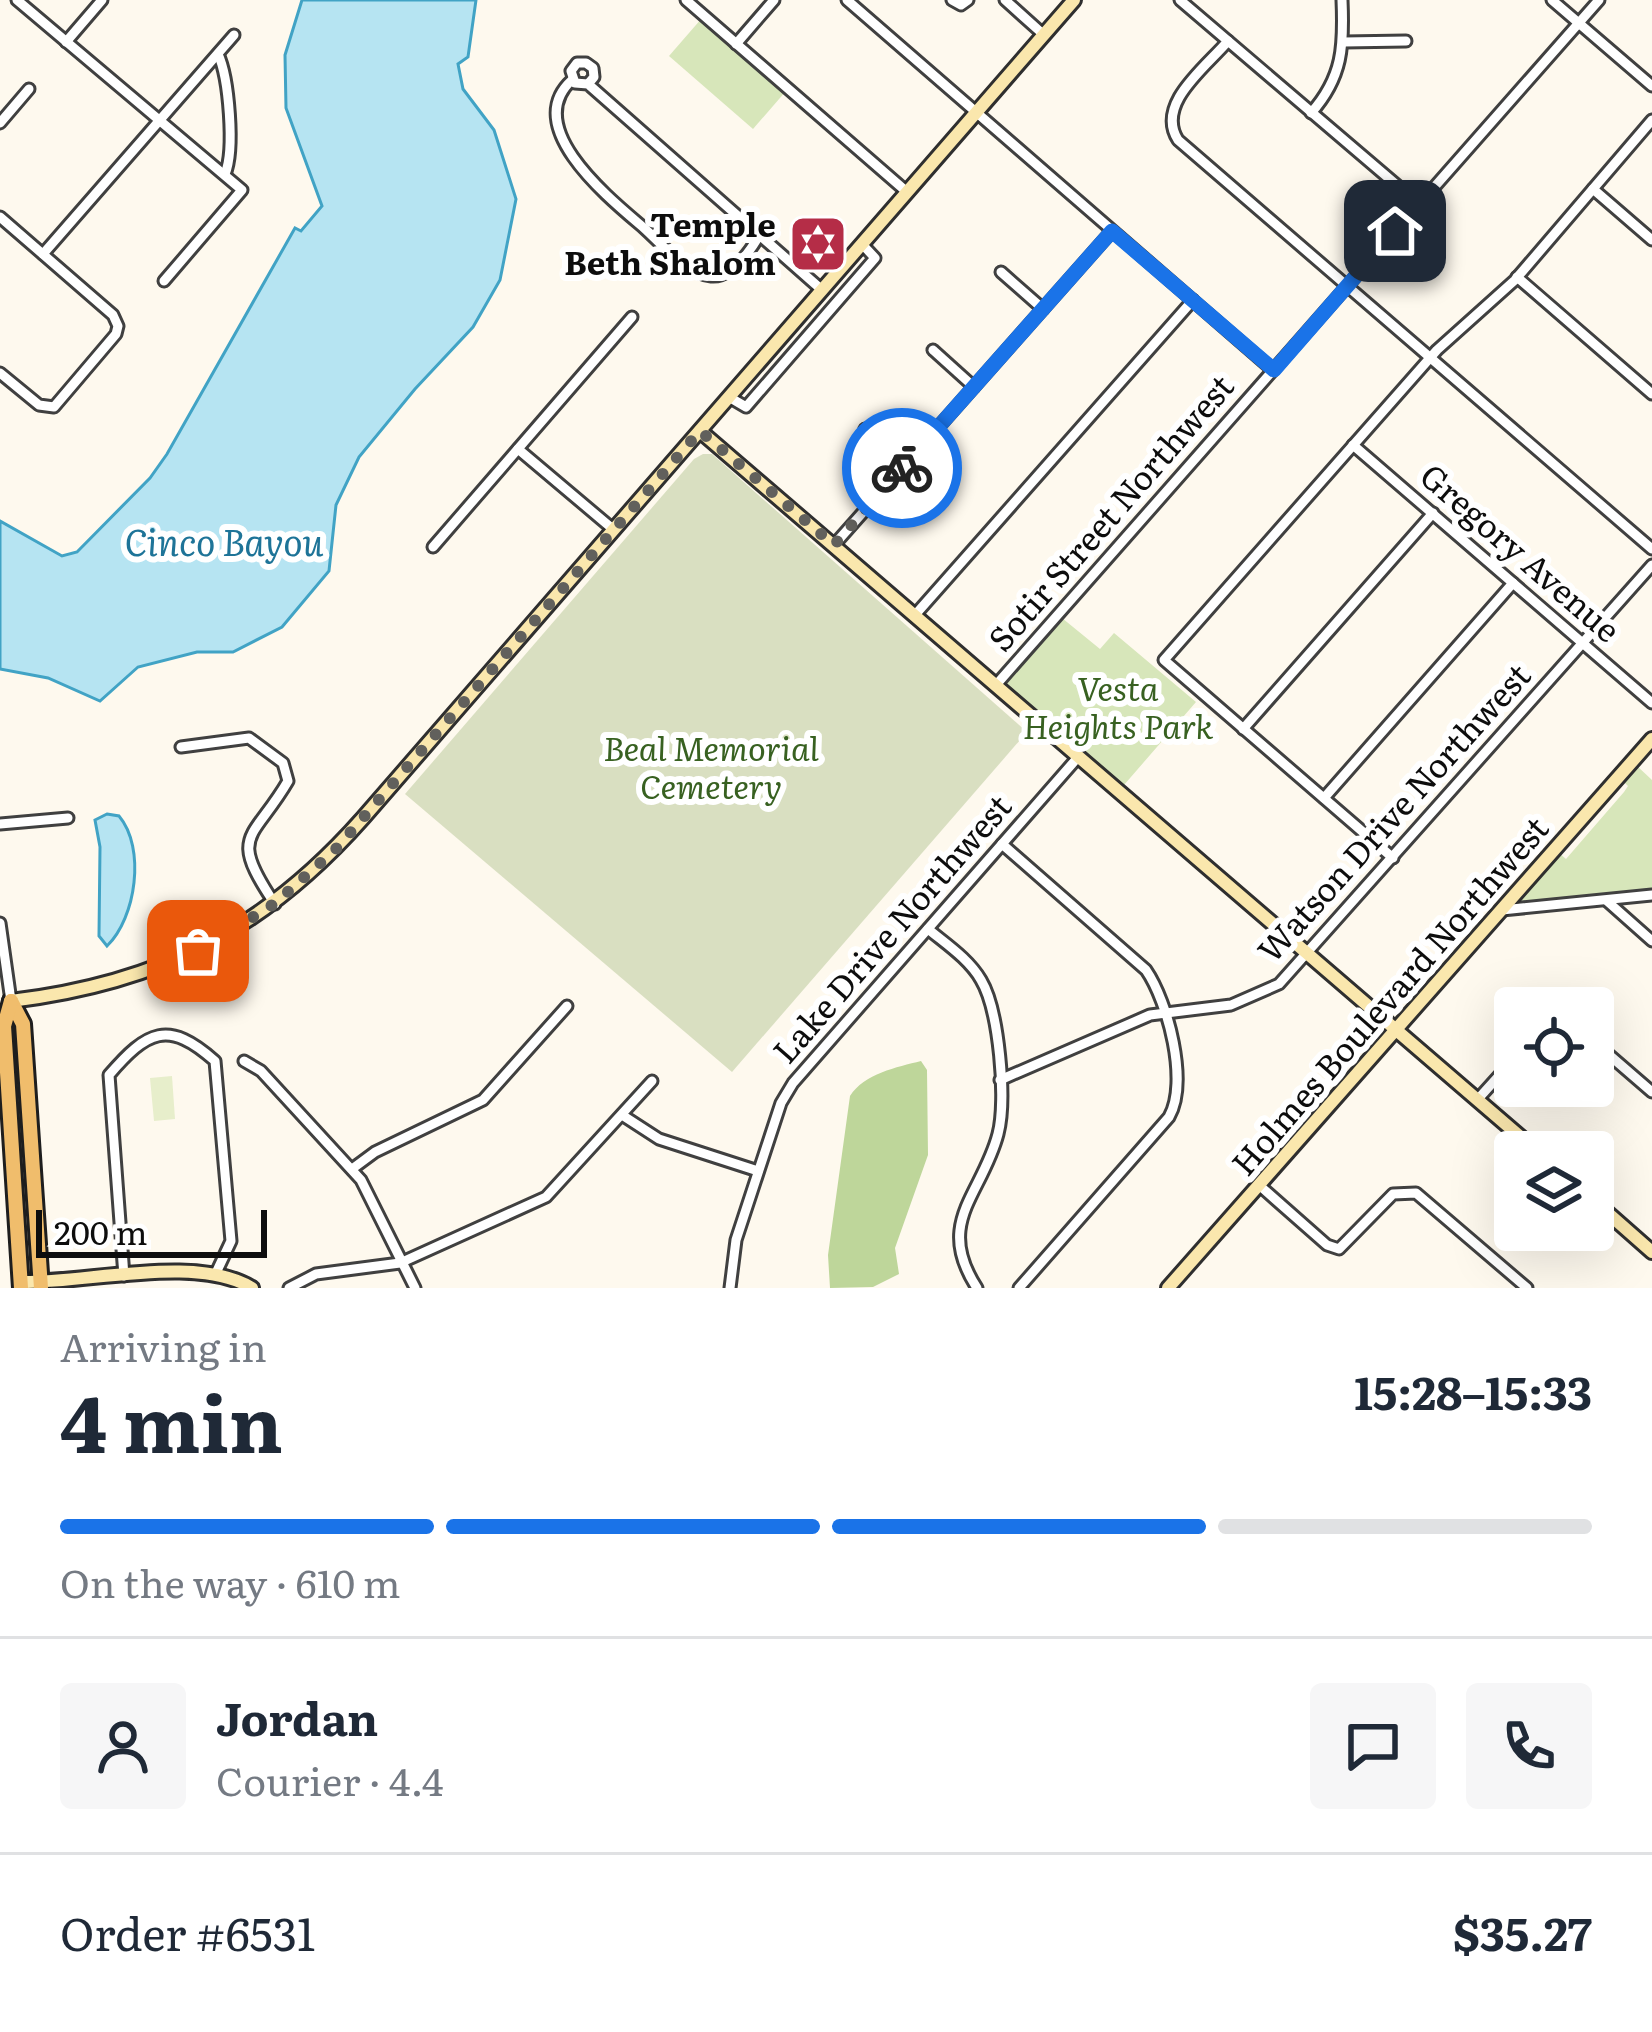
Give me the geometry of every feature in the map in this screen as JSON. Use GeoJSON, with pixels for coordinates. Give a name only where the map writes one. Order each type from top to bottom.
{"type":"FeatureCollection","features":[{"type":"Feature","properties":{"kind":"main road"},"geometry":{"type":"LineString","coordinates":[[4,1001],[8,1180],[22,1285]]}},
{"type":"Feature","properties":{"kind":"main road"},"geometry":{"type":"LineString","coordinates":[[4,1001],[22,1024],[41,1285]]}},
{"type":"Feature","properties":{"kind":"main road"},"geometry":{"type":"LineString","coordinates":[[8,1180],[28,1193],[36,1213]]}},
{"type":"Feature","properties":{"kind":"street"},"geometry":{"type":"LineString","coordinates":[[17,0],[242,190],[164,280]]}},
{"type":"Feature","properties":{"kind":"street"},"geometry":{"type":"LineString","coordinates":[[66,42],[102,0]]}},
{"type":"Feature","properties":{"kind":"street"},"geometry":{"type":"LineString","coordinates":[[686,0],[907,192]]}},
{"type":"Feature","properties":{"kind":"street"},"geometry":{"type":"LineString","coordinates":[[736,44],[774,0]]}},
{"type":"Feature","properties":{"kind":"street"},"geometry":{"type":"LineString","coordinates":[[847,0],[1274,370]]}},
{"type":"Feature","properties":{"kind":"street"},"geometry":{"type":"LineString","coordinates":[[952,0],[958,5],[968,0]]}},
{"type":"Feature","properties":{"kind":"street"},"geometry":{"type":"LineString","coordinates":[[1005,0],[1044,35]]}},
{"type":"Feature","properties":{"kind":"street"},"geometry":{"type":"LineString","coordinates":[[0,923],[4,1001],[98,988],[159,968],[200,950],[274,904],[335,850],[1074,0]]}},
{"type":"Feature","properties":{"kind":"street"},"geometry":{"type":"LineString","coordinates":[[1180,0],[1419,204]]}},
{"type":"Feature","properties":{"kind":"street"},"geometry":{"type":"LineString","coordinates":[[1312,112],[1337,77],[1344,42],[1342,0]]}},
{"type":"Feature","properties":{"kind":"street"},"geometry":{"type":"LineString","coordinates":[[1552,0],[1652,86]]}},
{"type":"Feature","properties":{"kind":"street","name":"Sotir Street Northwest"},"geometry":{"type":"LineString","coordinates":[[996,685],[1600,0]]}},
{"type":"Feature","properties":{"kind":"street"},"geometry":{"type":"LineString","coordinates":[[43,254],[234,34]]}},
{"type":"Feature","properties":{"kind":"street"},"geometry":{"type":"LineString","coordinates":[[1228,41],[1172,108],[1173,133],[1652,549]]}},
{"type":"Feature","properties":{"kind":"street"},"geometry":{"type":"LineString","coordinates":[[1344,42],[1406,41]]}},
{"type":"Feature","properties":{"kind":"street"},"geometry":{"type":"LineString","coordinates":[[218,54],[227,111],[225,174]]}},
{"type":"Feature","properties":{"kind":"street"},"geometry":{"type":"LineString","coordinates":[[572,80],[579,86],[588,84],[595,73],[586,62],[574,66],[572,80],[558,97],[556,108],[578,166],[683,263],[714,282],[737,265],[759,236]]}},
{"type":"Feature","properties":{"kind":"street"},"geometry":{"type":"LineString","coordinates":[[588,84],[823,290]]}},
{"type":"Feature","properties":{"kind":"street"},"geometry":{"type":"LineString","coordinates":[[0,123],[29,89]]}},
{"type":"Feature","properties":{"kind":"street"},"geometry":{"type":"LineString","coordinates":[[1393,858],[1164,660],[1430,357],[1517,277],[1652,120]]}},
{"type":"Feature","properties":{"kind":"street"},"geometry":{"type":"LineString","coordinates":[[1593,189],[1652,240]]}},
{"type":"Feature","properties":{"kind":"street"},"geometry":{"type":"LineString","coordinates":[[0,217],[113,314],[117,331],[54,407],[34,401],[0,373]]}},
{"type":"Feature","properties":{"kind":"street"},"geometry":{"type":"LineString","coordinates":[[834,545],[1112,231]]}},
{"type":"Feature","properties":{"kind":"street"},"geometry":{"type":"LineString","coordinates":[[729,397],[746,407],[874,258],[862,244]]}},
{"type":"Feature","properties":{"kind":"street"},"geometry":{"type":"LineString","coordinates":[[1000,272],[1043,309]]}},
{"type":"Feature","properties":{"kind":"street"},"geometry":{"type":"LineString","coordinates":[[1517,277],[1652,394]]}},
{"type":"Feature","properties":{"kind":"street"},"geometry":{"type":"LineString","coordinates":[[916,615],[1193,300]]}},
{"type":"Feature","properties":{"kind":"street"},"geometry":{"type":"LineString","coordinates":[[434,547],[632,317]]}},
{"type":"Feature","properties":{"kind":"street"},"geometry":{"type":"LineString","coordinates":[[933,350],[974,387]]}},
{"type":"Feature","properties":{"kind":"street"},"geometry":{"type":"LineString","coordinates":[[865,429],[905,465]]}},
{"type":"Feature","properties":{"kind":"street"},"geometry":{"type":"LineString","coordinates":[[700,431],[1514,1131]]}},
{"type":"Feature","properties":{"kind":"street","name":"Gregory Avenue"},"geometry":{"type":"LineString","coordinates":[[1353,445],[1652,703]]}},
{"type":"Feature","properties":{"kind":"street"},"geometry":{"type":"LineString","coordinates":[[518,448],[614,530]]}},
{"type":"Feature","properties":{"kind":"street"},"geometry":{"type":"LineString","coordinates":[[1243,729],[1433,514]]}},
{"type":"Feature","properties":{"kind":"street","name":"Watson Drive Northwest"},"geometry":{"type":"LineString","coordinates":[[1000,1080],[1150,1015],[1247,1001],[1279,984],[1652,565]]}},
{"type":"Feature","properties":{"kind":"street"},"geometry":{"type":"LineString","coordinates":[[1324,798],[1513,583]]}},
{"type":"Feature","properties":{"kind":"street"},"geometry":{"type":"LineString","coordinates":[[181,747],[249,738],[283,763],[288,781],[258,819],[249,840],[252,868],[274,904]]}},
{"type":"Feature","properties":{"kind":"street","name":"Holmes Boulevard Northwest"},"geometry":{"type":"LineString","coordinates":[[1168,1288],[1652,740]]}},
{"type":"Feature","properties":{"kind":"street","name":"Lake Drive Northwest"},"geometry":{"type":"LineString","coordinates":[[730,1288],[736,1240],[781,1103],[793,1083],[1079,756]]}},
{"type":"Feature","properties":{"kind":"street"},"geometry":{"type":"LineString","coordinates":[[0,824],[68,818]]}},
{"type":"Feature","properties":{"kind":"street"},"geometry":{"type":"LineString","coordinates":[[1003,844],[1141,963],[1156,986],[1180,1085],[1173,1111],[1019,1288]]}},
{"type":"Feature","properties":{"kind":"street"},"geometry":{"type":"LineString","coordinates":[[1501,910],[1652,895]]}},
{"type":"Feature","properties":{"kind":"street"},"geometry":{"type":"LineString","coordinates":[[1605,900],[1652,941]]}},
{"type":"Feature","properties":{"kind":"street"},"geometry":{"type":"LineString","coordinates":[[928,929],[964,960],[982,982],[991,1004],[1000,1080],[998,1136],[959,1230],[963,1262],[977,1288]]}},
{"type":"Feature","properties":{"kind":"street"},"geometry":{"type":"LineString","coordinates":[[352,1169],[375,1152],[483,1100],[567,1006]]}},
{"type":"Feature","properties":{"kind":"street"},"geometry":{"type":"LineString","coordinates":[[124,1276],[109,1075],[144,1039],[158,1033],[180,1037],[215,1061],[231,1241],[216,1273]]}},
{"type":"Feature","properties":{"kind":"street"},"geometry":{"type":"LineString","coordinates":[[1614,1059],[1652,1092]]}},
{"type":"Feature","properties":{"kind":"street"},"geometry":{"type":"LineString","coordinates":[[244,1061],[261,1071],[352,1169],[367,1189],[415,1288]]}},
{"type":"Feature","properties":{"kind":"street"},"geometry":{"type":"LineString","coordinates":[[289,1288],[316,1274],[400,1263],[546,1197],[652,1081]]}},
{"type":"Feature","properties":{"kind":"street"},"geometry":{"type":"LineString","coordinates":[[1478,1099],[1494,1081]]}},
{"type":"Feature","properties":{"kind":"street"},"geometry":{"type":"LineString","coordinates":[[622,1115],[649,1135],[758,1171]]}},
{"type":"Feature","properties":{"kind":"street"},"geometry":{"type":"LineString","coordinates":[[1258,1185],[1327,1245],[1339,1249],[1393,1194],[1416,1192],[1527,1288]]}},
{"type":"Feature","properties":{"kind":"street"},"geometry":{"type":"LineString","coordinates":[[1614,1219],[1652,1252]]}},
{"type":"Feature","properties":{"kind":"street"},"geometry":{"type":"LineString","coordinates":[[22,1285],[216,1273],[252,1288]]}},
{"type":"Feature","properties":{"kind":"green space"},"geometry":{"type":"Polygon","coordinates":[[[702,18],[786,91],[753,129],[669,56],[702,18]]]}},
{"type":"Feature","properties":{"kind":"green space","name":"Beal Memorial Cemetery"},"geometry":{"type":"Polygon","coordinates":[[[703,454],[712,454],[1027,732],[732,1072],[405,794],[703,454]]]}},
{"type":"Feature","properties":{"kind":"green space","name":"Vesta Heights Park"},"geometry":{"type":"Polygon","coordinates":[[[1062,618],[1100,649],[1114,633],[1196,702],[1124,785],[1004,685],[1062,618]]]}},
{"type":"Feature","properties":{"kind":"green space"},"geometry":{"type":"Polygon","coordinates":[[[1636,765],[1652,780],[1652,889],[1513,904],[1559,853],[1566,859],[1624,792],[1628,786],[1622,780],[1636,765]]]}},
{"type":"Feature","properties":{"kind":"green space"},"geometry":{"type":"Polygon","coordinates":[[[921,1061],[927,1070],[928,1155],[895,1248],[899,1274],[873,1287],[830,1288],[828,1255],[850,1096],[872,1077],[921,1061]]]}},
{"type":"Feature","properties":{"kind":"green space"},"geometry":{"type":"Polygon","coordinates":[[[172,1076],[175,1119],[154,1121],[150,1078],[172,1076]]]}},
{"type":"Feature","properties":{"kind":"water","name":"Cinco Bayou"},"geometry":{"type":"Polygon","coordinates":[[[302,0],[476,0],[468,57],[458,64],[463,89],[494,130],[516,199],[500,280],[473,327],[359,457],[336,505],[329,571],[282,627],[233,652],[197,652],[138,667],[100,701],[48,678],[0,669],[0,521],[62,556],[77,552],[150,478],[167,454],[295,228],[301,231],[322,206],[286,108],[285,55],[302,0]]]}},
{"type":"Feature","properties":{"kind":"water"},"geometry":{"type":"Polygon","coordinates":[[[107,814],[119,816],[127,830],[135,864],[131,901],[107,946],[99,936],[100,847],[95,820],[107,814]]]}},
{"type":"Feature","properties":{"kind":"way so far"},"geometry":{"type":"LineString","coordinates":[[198,951],[274,904],[335,850],[700,431],[834,545],[902,468]]}},
{"type":"Feature","properties":{"kind":"place","name":"Temple Beth Shalom"},"geometry":{"type":"Point","coordinates":[818,244]}},
{"type":"Feature","properties":{"kind":"route"},"geometry":{"type":"LineString","coordinates":[[902,468],[1112,231],[1274,370],[1395,231]]}}]}
